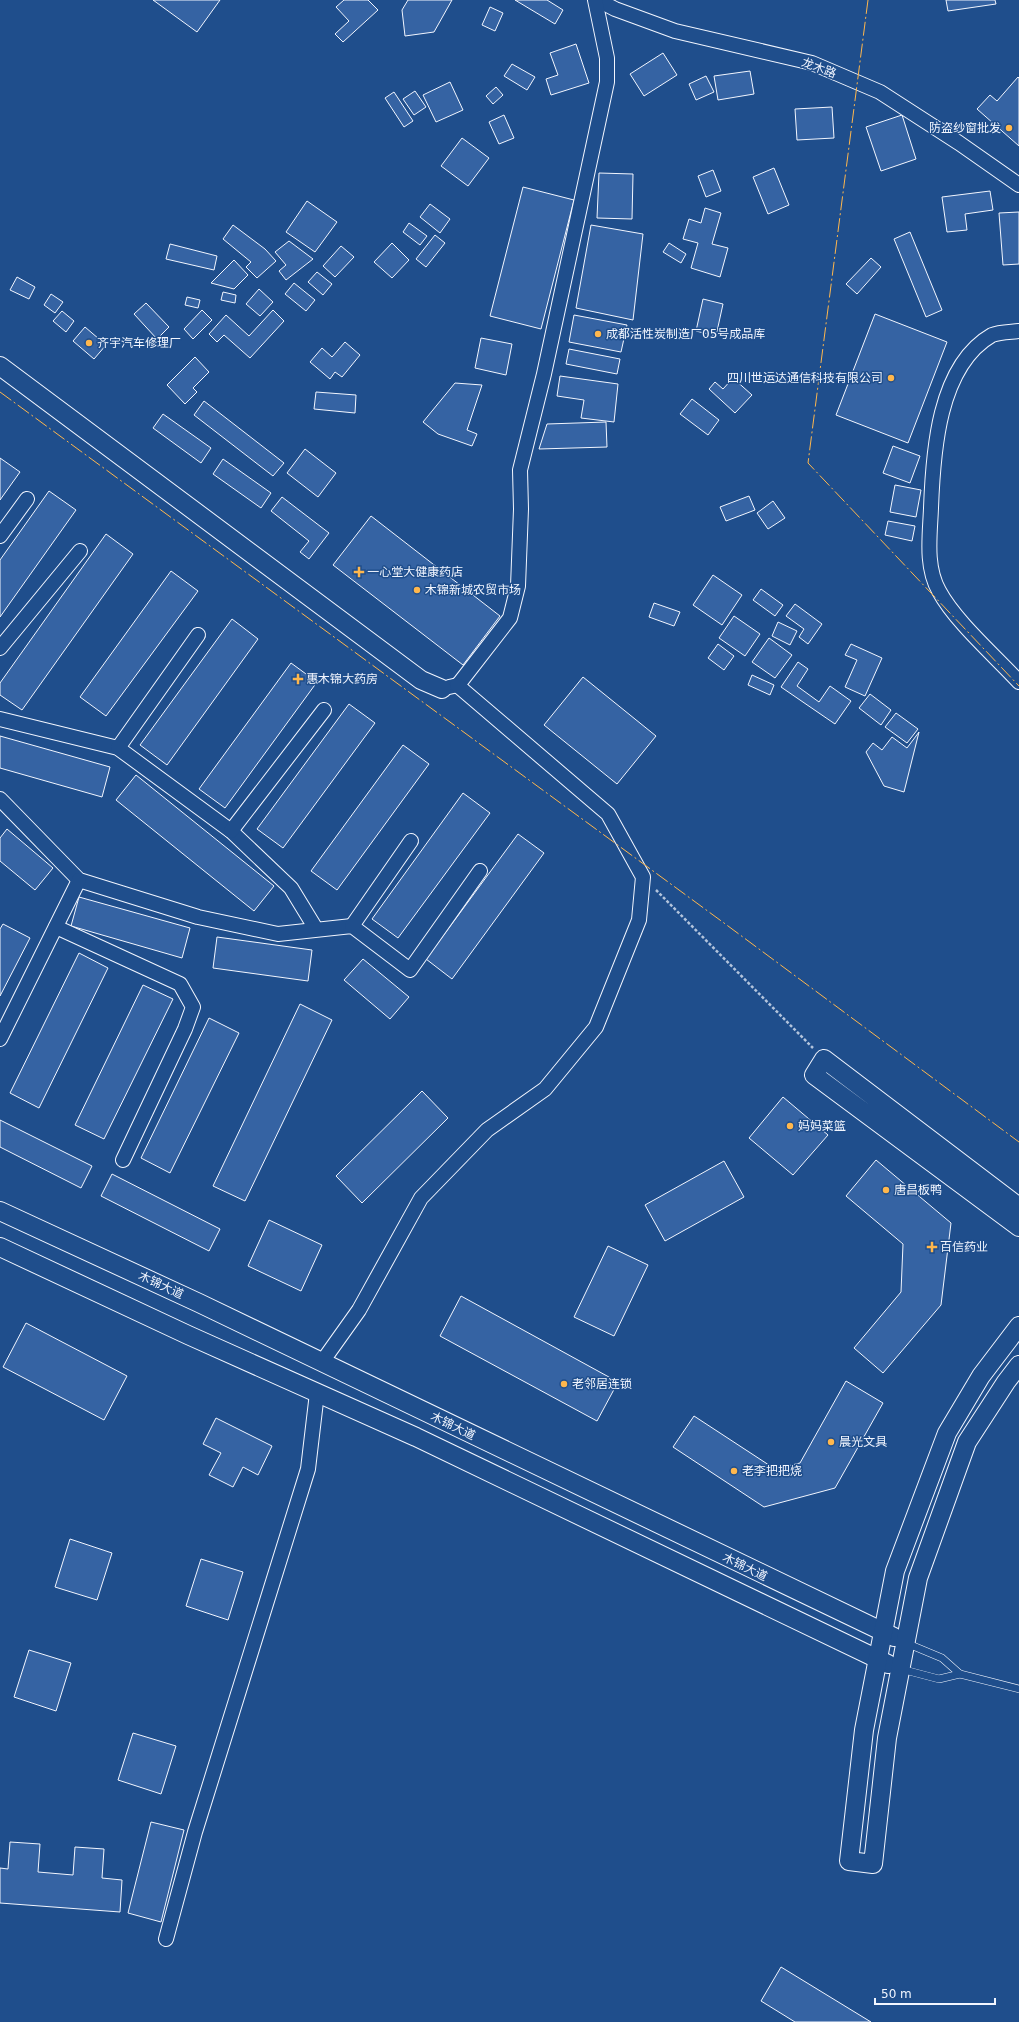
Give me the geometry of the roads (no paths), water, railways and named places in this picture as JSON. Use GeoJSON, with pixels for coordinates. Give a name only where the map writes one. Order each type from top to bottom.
{"type":"FeatureCollection","features":[{"type":"Feature","properties":{"kind":"street","name":"龙木路"},"geometry":{"type":"LineString","coordinates":[[597,0],[675,31],[812,63],[880,92],[959,143],[1019,185]]}},
{"type":"Feature","properties":{"kind":"street"},"geometry":{"type":"LineString","coordinates":[[449,687],[510,618],[518,586],[521,509],[520,470],[544,374],[607,82],[606,58],[597,0]]}},
{"type":"Feature","properties":{"kind":"street"},"geometry":{"type":"LineString","coordinates":[[1019,331],[994,334],[981,344],[964,361],[944,400],[933,458],[929,558],[938,590],[952,611],[1019,682]]}},
{"type":"Feature","properties":{"kind":"street"},"geometry":{"type":"LineString","coordinates":[[0,366],[422,680],[449,687],[608,814],[643,877],[639,920],[596,1027],[546,1089],[487,1130],[421,1198],[359,1310],[322,1362]]}},
{"type":"Feature","properties":{"kind":"street"},"geometry":{"type":"LineString","coordinates":[[0,536],[27,499]]}},
{"type":"Feature","properties":{"kind":"street"},"geometry":{"type":"LineString","coordinates":[[0,648],[80,552]]}},
{"type":"Feature","properties":{"kind":"street"},"geometry":{"type":"LineString","coordinates":[[118,748],[198,635]]}},
{"type":"Feature","properties":{"kind":"street"},"geometry":{"type":"LineString","coordinates":[[231,831],[324,710]]}},
{"type":"Feature","properties":{"kind":"street"},"geometry":{"type":"LineString","coordinates":[[0,719],[118,748],[231,831],[291,888],[316,929]]}},
{"type":"Feature","properties":{"kind":"street"},"geometry":{"type":"LineString","coordinates":[[0,801],[79,880],[198,917],[278,934],[352,926],[410,970],[480,871]]}},
{"type":"Feature","properties":{"kind":"street"},"geometry":{"type":"LineString","coordinates":[[352,926],[411,840]]}},
{"type":"Feature","properties":{"kind":"street"},"geometry":{"type":"LineString","coordinates":[[0,1039],[79,880]]}},
{"type":"Feature","properties":{"kind":"street"},"geometry":{"type":"LineString","coordinates":[[56,927],[180,984],[193,1007],[186,1029],[123,1160]]}},
{"type":"Feature","properties":{"kind":"street"},"geometry":{"type":"LineString","coordinates":[[1019,1207],[824,1059],[814,1075],[1019,1228]]}},
{"type":"Feature","properties":{"kind":"street","name":"木锦大道"},"geometry":{"type":"LineString","coordinates":[[0,1211],[322,1362],[906,1643]]}},
{"type":"Feature","properties":{"kind":"street","name":"木锦大道"},"geometry":{"type":"LineString","coordinates":[[0,1247],[416,1437],[900,1669]]}},
{"type":"Feature","properties":{"kind":"street"},"geometry":{"type":"LineString","coordinates":[[1019,1326],[981,1376],[947,1433],[895,1571],[864,1730],[849,1861],[873,1864],[888,1738],[918,1578],[967,1442],[1006,1382],[1019,1365]]}},
{"type":"Feature","properties":{"kind":"street"},"geometry":{"type":"LineString","coordinates":[[166,1939],[195,1832],[308,1470],[317,1393]]}},
{"type":"Feature","properties":{"kind":"lane"},"geometry":{"type":"LineString","coordinates":[[906,1643],[942,1658],[960,1674]]}},
{"type":"Feature","properties":{"kind":"lane"},"geometry":{"type":"LineString","coordinates":[[900,1669],[939,1678],[960,1674],[1019,1689]]}},
{"type":"Feature","properties":{"kind":"place","name":"防盗纱窗批发"},"geometry":{"type":"Point","coordinates":[1009,128]}},
{"type":"Feature","properties":{"kind":"place","name":"成都活性炭制造厂05号成品库"},"geometry":{"type":"Point","coordinates":[598,334]}},
{"type":"Feature","properties":{"kind":"place","name":"齐宇汽车修理厂"},"geometry":{"type":"Point","coordinates":[89,343]}},
{"type":"Feature","properties":{"kind":"place","name":"四川世运达通信科技有限公司"},"geometry":{"type":"Point","coordinates":[891,378]}},
{"type":"Feature","properties":{"kind":"place","name":"一心堂大健康药店"},"geometry":{"type":"Point","coordinates":[359,572]}},
{"type":"Feature","properties":{"kind":"place","name":"木锦新城农贸市场"},"geometry":{"type":"Point","coordinates":[417,590]}},
{"type":"Feature","properties":{"kind":"place","name":"惠木锦大药房"},"geometry":{"type":"Point","coordinates":[298,679]}},
{"type":"Feature","properties":{"kind":"place","name":"妈妈菜篮"},"geometry":{"type":"Point","coordinates":[790,1126]}},
{"type":"Feature","properties":{"kind":"place","name":"唐昌板鸭"},"geometry":{"type":"Point","coordinates":[886,1190]}},
{"type":"Feature","properties":{"kind":"place","name":"百信药业"},"geometry":{"type":"Point","coordinates":[932,1247]}},
{"type":"Feature","properties":{"kind":"place","name":"老邻居连锁"},"geometry":{"type":"Point","coordinates":[564,1384]}},
{"type":"Feature","properties":{"kind":"place","name":"晨光文具"},"geometry":{"type":"Point","coordinates":[831,1442]}},
{"type":"Feature","properties":{"kind":"place","name":"老李把把烧"},"geometry":{"type":"Point","coordinates":[734,1471]}}]}
